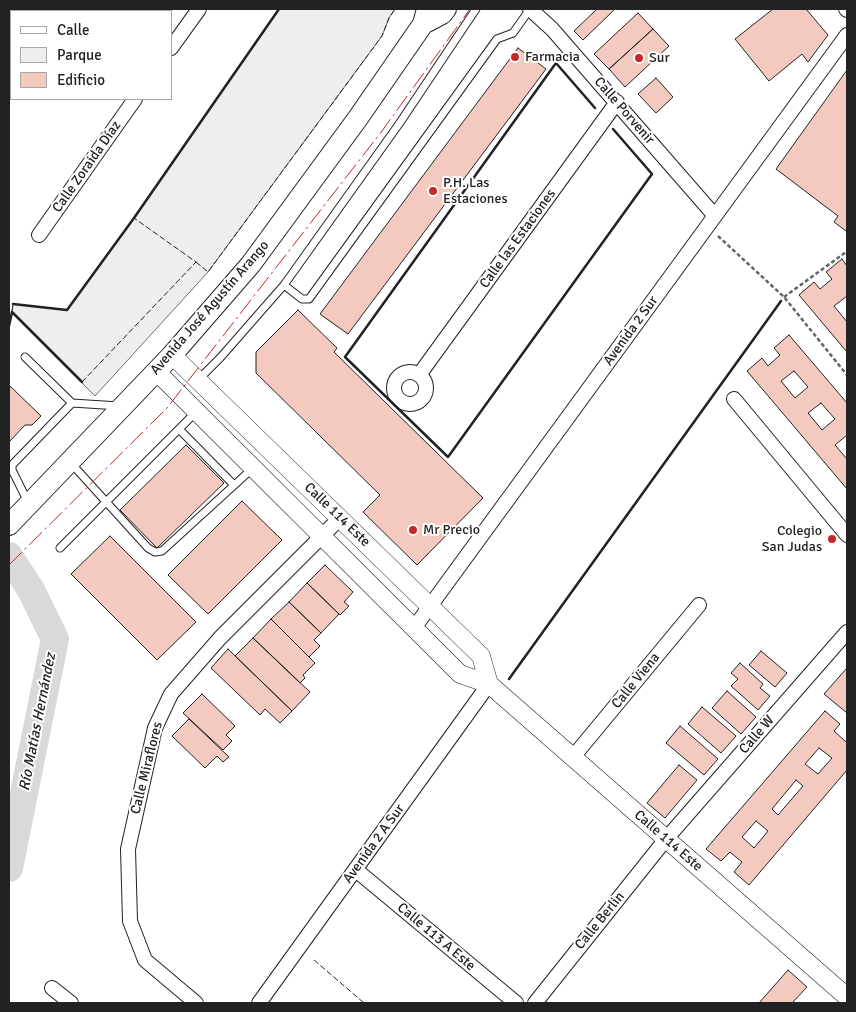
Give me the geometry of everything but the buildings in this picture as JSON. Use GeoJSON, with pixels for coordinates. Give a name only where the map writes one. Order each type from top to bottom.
{"type":"FeatureCollection","features":[{"type":"Feature","properties":{"kind":"main road","name":"Avenida José Agustín Arango"},"geometry":{"type":"LineString","coordinates":[[20,514],[172,355],[251,264],[358,118],[425,16],[442,14],[446,9]]}},
{"type":"Feature","properties":{"kind":"street"},"geometry":{"type":"LineString","coordinates":[[172,47],[199,9]]}},
{"type":"Feature","properties":{"kind":"street","name":"Calle Porvenir"},"geometry":{"type":"LineString","coordinates":[[530,9],[552,29],[715,216]]}},
{"type":"Feature","properties":{"kind":"street","name":"Avenida 2 Sur"},"geometry":{"type":"LineString","coordinates":[[414,628],[847,35]]}},
{"type":"Feature","properties":{"kind":"street","name":"Calle Zoraida Díaz"},"geometry":{"type":"LineString","coordinates":[[39,235],[134,100]]}},
{"type":"Feature","properties":{"kind":"street","name":"Calle las Estaciones"},"geometry":{"type":"LineString","coordinates":[[419,375],[617,102]]}},
{"type":"Feature","properties":{"kind":"street","name":"Calle 114 Este"},"geometry":{"type":"LineString","coordinates":[[172,355],[480,656],[489,684]]}},
{"type":"Feature","properties":{"kind":"street","name":"Calle 114 Este"},"geometry":{"type":"LineString","coordinates":[[156,371],[460,674],[489,684],[847,998]]}},
{"type":"Feature","properties":{"kind":"street"},"geometry":{"type":"LineString","coordinates":[[734,399],[847,535]]}},
{"type":"Feature","properties":{"kind":"street","name":"Calle Miraflores"},"geometry":{"type":"LineString","coordinates":[[196,1003],[146,960],[130,921],[128,849],[155,728],[171,694],[220,638],[340,518]]}},
{"type":"Feature","properties":{"kind":"street","name":"Calle Viena"},"geometry":{"type":"LineString","coordinates":[[573,757],[699,604]]}},
{"type":"Feature","properties":{"kind":"street","name":"Calle W"},"geometry":{"type":"LineString","coordinates":[[666,839],[847,632]]}},
{"type":"Feature","properties":{"kind":"street","name":"Avenida 2 A Sur"},"geometry":{"type":"LineString","coordinates":[[259,1003],[489,684]]}},
{"type":"Feature","properties":{"kind":"street","name":"Calle Berlin"},"geometry":{"type":"LineString","coordinates":[[535,1003],[666,839]]}},
{"type":"Feature","properties":{"kind":"street","name":"Calle 113 A Este"},"geometry":{"type":"LineString","coordinates":[[356,870],[516,1003]]}},
{"type":"Feature","properties":{"kind":"street"},"geometry":{"type":"LineString","coordinates":[[52,988],[71,1003]]}},
{"type":"Feature","properties":{"kind":"lane"},"geometry":{"type":"LineString","coordinates":[[198,380],[220,358],[284,285],[399,124],[476,9]]}},
{"type":"Feature","properties":{"kind":"lane"},"geometry":{"type":"LineString","coordinates":[[284,285],[302,299],[309,299],[497,39],[513,33],[530,9]]}},
{"type":"Feature","properties":{"kind":"lane"},"geometry":{"type":"LineString","coordinates":[[25,357],[72,403],[123,406]]}},
{"type":"Feature","properties":{"kind":"lane"},"geometry":{"type":"LineString","coordinates":[[20,514],[12,466],[72,403]]}},
{"type":"Feature","properties":{"kind":"lane"},"geometry":{"type":"LineString","coordinates":[[60,548],[197,411]]}},
{"type":"Feature","properties":{"kind":"lane"},"geometry":{"type":"LineString","coordinates":[[179,429],[234,485]]}},
{"type":"Feature","properties":{"kind":"lane"},"geometry":{"type":"LineString","coordinates":[[70,461],[148,548],[155,552],[162,551],[253,468]]}},
{"type":"Feature","properties":{"kind":"path"},"geometry":{"type":"LineString","coordinates":[[706,229],[715,233],[784,297],[847,375]]}},
{"type":"Feature","properties":{"kind":"path"},"geometry":{"type":"LineString","coordinates":[[784,297],[847,252]]}},
{"type":"Feature","properties":{"kind":"green space"},"geometry":{"type":"Polygon","coordinates":[[[279,9],[395,9],[389,18],[382,36],[208,272],[95,396],[12,312],[13,304],[67,310],[134,218],[279,9]]]}},
{"type":"Feature","properties":{"kind":"waterway","name":"Río Matías Hernández"},"geometry":{"type":"LineString","coordinates":[[9,556],[31,590],[55,639],[9,868]]}},
{"type":"Feature","properties":{"kind":"fence"},"geometry":{"type":"LineString","coordinates":[[196,262],[208,272],[382,36],[389,18],[395,9]]}},
{"type":"Feature","properties":{"kind":"fence"},"geometry":{"type":"LineString","coordinates":[[82,382],[196,262],[134,218]]}},
{"type":"Feature","properties":{"kind":"fence"},"geometry":{"type":"LineString","coordinates":[[12,312],[13,304]]}},
{"type":"Feature","properties":{"kind":"fence"},"geometry":{"type":"LineString","coordinates":[[314,960],[364,1003]]}},
{"type":"Feature","properties":{"kind":"wall"},"geometry":{"type":"LineString","coordinates":[[13,304],[67,310],[134,218],[279,9]]}},
{"type":"Feature","properties":{"kind":"wall"},"geometry":{"type":"LineString","coordinates":[[595,108],[556,63],[345,357],[448,457],[652,174],[613,129]]}},
{"type":"Feature","properties":{"kind":"wall"},"geometry":{"type":"LineString","coordinates":[[509,679],[781,301]]}},
{"type":"Feature","properties":{"kind":"wall"},"geometry":{"type":"LineString","coordinates":[[12,312],[82,382]]}},
{"type":"Feature","properties":{"kind":"wall"},"geometry":{"type":"LineString","coordinates":[[9,326],[12,312]]}},
{"type":"Feature","properties":{"kind":"power"},"geometry":{"type":"LineString","coordinates":[[9,565],[167,408],[382,131],[470,9]]}},
{"type":"Feature","properties":{"kind":"place","name":"Farmacia"},"geometry":{"type":"Point","coordinates":[515,57]}},
{"type":"Feature","properties":{"kind":"place","name":"Sur"},"geometry":{"type":"Point","coordinates":[639,58]}},
{"type":"Feature","properties":{"kind":"place","name":"P.H. Las Estaciones"},"geometry":{"type":"Point","coordinates":[433,191]}},
{"type":"Feature","properties":{"kind":"place","name":"Mr Precio"},"geometry":{"type":"Point","coordinates":[413,530]}},
{"type":"Feature","properties":{"kind":"place","name":"Colegio San Judas"},"geometry":{"type":"Point","coordinates":[832,539]}}]}
